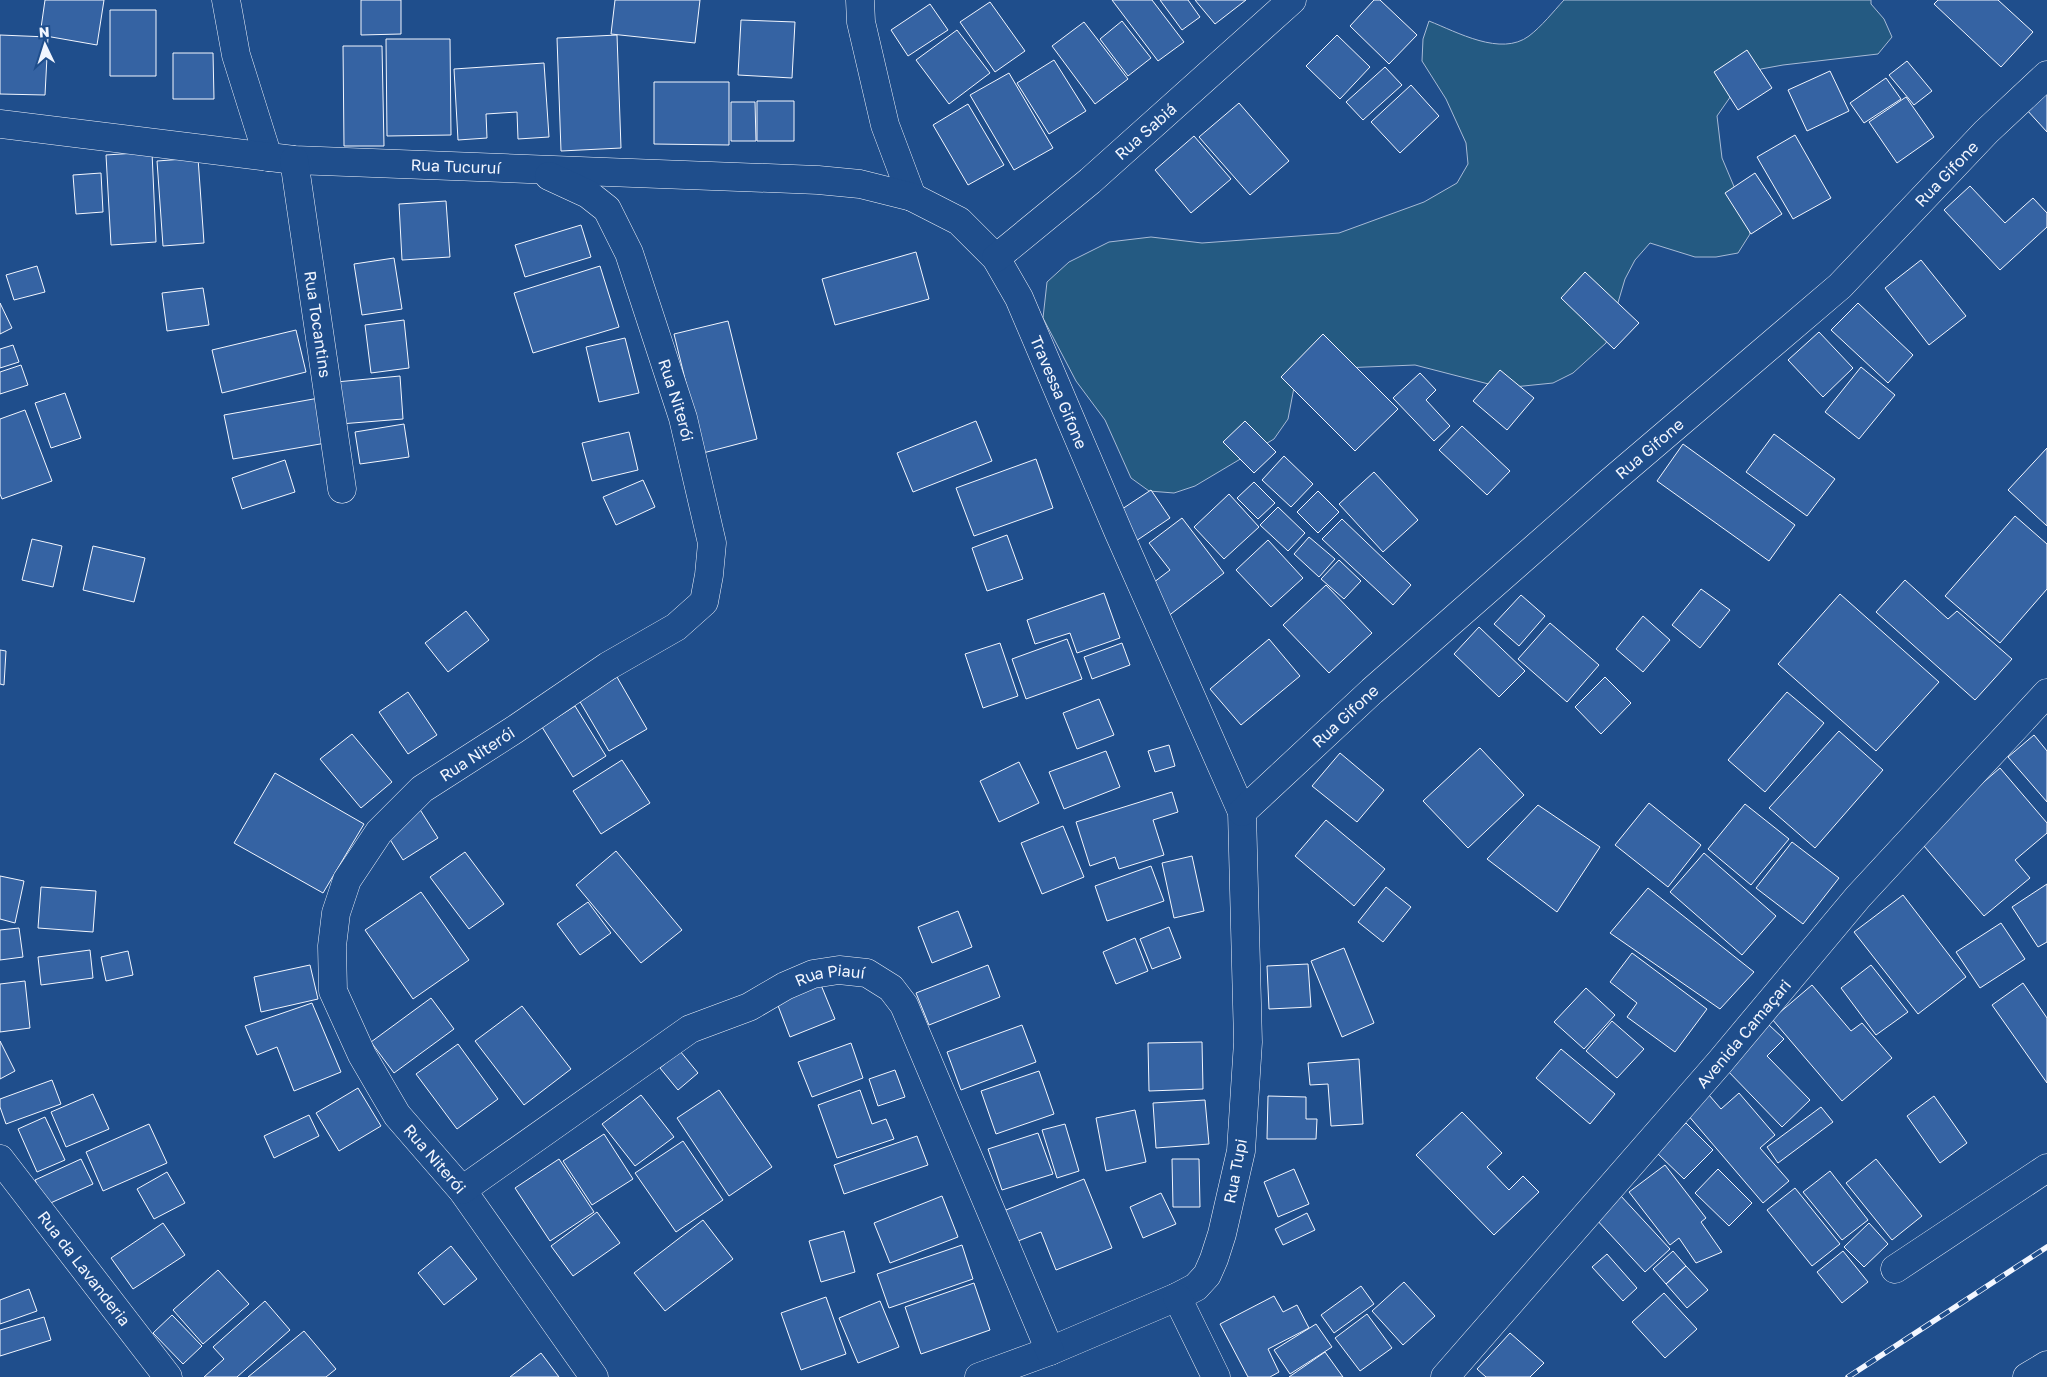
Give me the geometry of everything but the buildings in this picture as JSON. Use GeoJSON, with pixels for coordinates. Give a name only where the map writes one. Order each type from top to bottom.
{"type":"FeatureCollection","features":[{"type":"Feature","properties":{"kind":"street","name":"Rua Tocantins"},"geometry":{"type":"LineString","coordinates":[[226,0],[236,55],[281,158],[342,489]]}},
{"type":"Feature","properties":{"kind":"street"},"geometry":{"type":"LineString","coordinates":[[860,0],[861,22],[885,126],[912,197]]}},
{"type":"Feature","properties":{"kind":"street","name":"Rua Sabiá"},"geometry":{"type":"LineString","coordinates":[[996,258],[1090,181],[1292,0]]}},
{"type":"Feature","properties":{"kind":"street","name":"Rua Gifone"},"geometry":{"type":"LineString","coordinates":[[1242,812],[1372,691],[1602,489],[1840,286],[1986,132],[2047,75]]}},
{"type":"Feature","properties":{"kind":"street","name":"Rua Tucuruí"},"geometry":{"type":"LineString","coordinates":[[0,124],[281,158],[536,170],[818,180],[860,184],[912,197]]}},
{"type":"Feature","properties":{"kind":"street","name":"Rua Niterói"},"geometry":{"type":"LineString","coordinates":[[536,170],[588,194],[607,209],[629,253],[683,418],[712,543],[710,576],[704,602],[676,627],[608,666],[514,730],[422,789],[379,832],[347,880],[336,913],[332,946],[334,990],[362,1055],[397,1115],[462,1190],[594,1377]]}},
{"type":"Feature","properties":{"kind":"street","name":"Travessa Gifone"},"geometry":{"type":"LineString","coordinates":[[912,197],[960,221],[996,258],[1019,298],[1118,532],[1242,812]]}},
{"type":"Feature","properties":{"kind":"street","name":"Avenida Camaçari"},"geometry":{"type":"LineString","coordinates":[[1445,1377],[1720,1062],[1858,898],[2047,693]]}},
{"type":"Feature","properties":{"kind":"street","name":"Rua Tupi"},"geometry":{"type":"LineString","coordinates":[[979,1377],[1050,1350],[1182,1306],[1207,1274],[1214,1259],[1222,1234],[1241,1151],[1248,1042],[1242,812]]}},
{"type":"Feature","properties":{"kind":"street","name":"Rua Piauí"},"geometry":{"type":"LineString","coordinates":[[462,1190],[690,1029],[749,1007],[785,986],[813,974],[839,970],[867,973],[890,988],[904,1005],[1050,1350]]}},
{"type":"Feature","properties":{"kind":"street","name":"Rua da Lavanderia"},"geometry":{"type":"LineString","coordinates":[[0,1159],[168,1377]]}},
{"type":"Feature","properties":{"kind":"street"},"geometry":{"type":"LineString","coordinates":[[1895,1269],[2047,1168]]}},
{"type":"Feature","properties":{"kind":"street"},"geometry":{"type":"LineString","coordinates":[[1182,1306],[1213,1371]]}},
{"type":"Feature","properties":{"kind":"street"},"geometry":{"type":"LineString","coordinates":[[2027,1377],[2047,1365]]}},
{"type":"Feature","properties":{"kind":"shaded area"},"geometry":{"type":"Polygon","coordinates":[[[1564,0],[1871,0],[1871,4],[1884,19],[1892,37],[1878,54],[1761,69],[1742,80],[1717,116],[1722,158],[1746,215],[1750,234],[1738,253],[1716,257],[1695,257],[1650,243],[1635,260],[1625,279],[1606,343],[1573,373],[1553,383],[1504,388],[1415,365],[1317,369],[1296,377],[1288,419],[1274,439],[1195,486],[1174,493],[1149,491],[1131,478],[1105,420],[1076,381],[1043,318],[1047,282],[1069,262],[1109,242],[1151,237],[1202,243],[1339,233],[1424,202],[1457,183],[1468,164],[1466,143],[1446,99],[1422,61],[1423,39],[1429,21],[1479,41],[1506,44],[1518,42],[1529,36],[1564,0]]]}},
{"type":"Feature","properties":{"kind":"railway"},"geometry":{"type":"LineString","coordinates":[[1848,1377],[2047,1247]]}}]}
